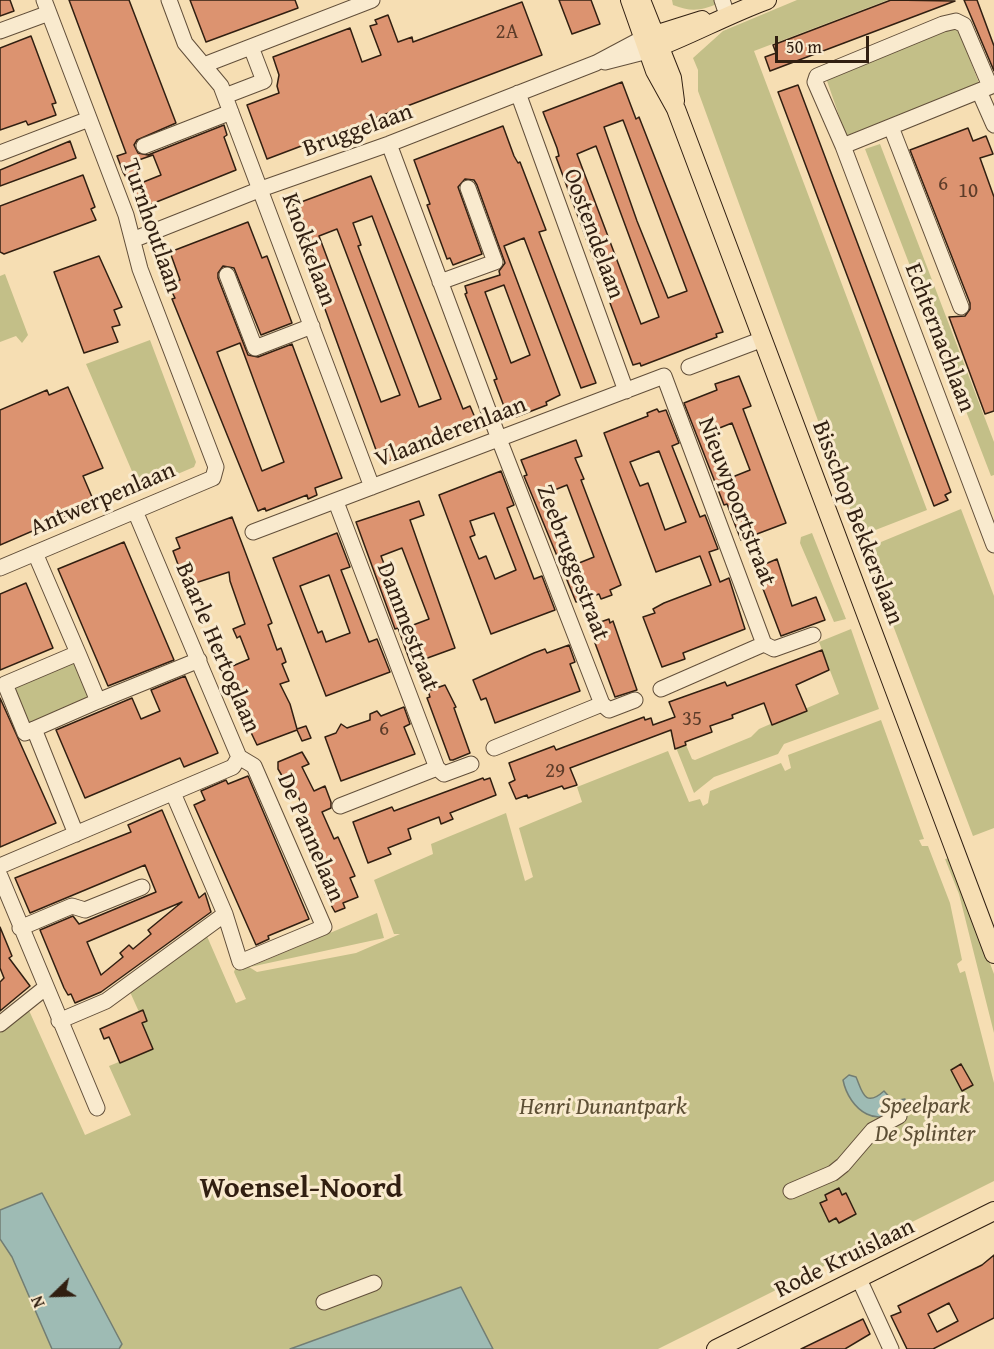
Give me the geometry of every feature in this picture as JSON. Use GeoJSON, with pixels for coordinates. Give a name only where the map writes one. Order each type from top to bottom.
{"type":"FeatureCollection","features":[{"type":"Feature","properties":{"kind":"main road","name":"Bisschop Bekkerslaan"},"geometry":{"type":"LineString","coordinates":[[630,0],[672,78],[676,109],[994,954]]}},
{"type":"Feature","properties":{"kind":"main road","name":"Bisschop Bekkerslaan"},"geometry":{"type":"LineString","coordinates":[[641,0],[652,43]]}},
{"type":"Feature","properties":{"kind":"main road"},"geometry":{"type":"LineString","coordinates":[[652,43],[682,24],[724,7],[767,0]]}},
{"type":"Feature","properties":{"kind":"main road","name":"Rode Kruislaan"},"geometry":{"type":"LineString","coordinates":[[716,1349],[994,1211]]}},
{"type":"Feature","properties":{"kind":"street","name":"Knokkelaan"},"geometry":{"type":"LineString","coordinates":[[169,0],[185,43],[221,86],[372,487]]}},
{"type":"Feature","properties":{"kind":"street"},"geometry":{"type":"LineString","coordinates":[[204,65],[372,0]]}},
{"type":"Feature","properties":{"kind":"street"},"geometry":{"type":"LineString","coordinates":[[0,32],[46,6]]}},
{"type":"Feature","properties":{"kind":"street","name":"Turnhoutlaan"},"geometry":{"type":"LineString","coordinates":[[46,6],[135,239],[140,269],[216,467]]}},
{"type":"Feature","properties":{"kind":"street","name":"Echternachlaan"},"geometry":{"type":"LineString","coordinates":[[988,88],[964,25],[956,21],[943,24],[817,76],[815,82],[843,146],[994,545]]}},
{"type":"Feature","properties":{"kind":"street","name":"Bruggelaan"},"geometry":{"type":"LineString","coordinates":[[135,239],[261,189],[390,144],[652,43]]}},
{"type":"Feature","properties":{"kind":"street"},"geometry":{"type":"LineString","coordinates":[[225,96],[264,81],[251,47]]}},
{"type":"Feature","properties":{"kind":"street"},"geometry":{"type":"LineString","coordinates":[[843,146],[988,88],[994,125]]}},
{"type":"Feature","properties":{"kind":"street","name":"Oostendelaan"},"geometry":{"type":"LineString","coordinates":[[518,93],[626,391]]}},
{"type":"Feature","properties":{"kind":"street"},"geometry":{"type":"LineString","coordinates":[[144,146],[231,112]]}},
{"type":"Feature","properties":{"kind":"street"},"geometry":{"type":"LineString","coordinates":[[0,153],[88,119]]}},
{"type":"Feature","properties":{"kind":"street","name":"Echternachlaan"},"geometry":{"type":"LineString","coordinates":[[891,127],[961,307]]}},
{"type":"Feature","properties":{"kind":"street","name":"Zeebruggestraat"},"geometry":{"type":"LineString","coordinates":[[390,144],[499,439],[602,704]]}},
{"type":"Feature","properties":{"kind":"street"},"geometry":{"type":"LineString","coordinates":[[440,282],[495,262],[468,188]]}},
{"type":"Feature","properties":{"kind":"street","name":"Knokkelaan"},"geometry":{"type":"LineString","coordinates":[[227,275],[255,348],[312,326]]}},
{"type":"Feature","properties":{"kind":"street"},"geometry":{"type":"LineString","coordinates":[[689,367],[763,339]]}},
{"type":"Feature","properties":{"kind":"street","name":"Vlaanderenlaan"},"geometry":{"type":"LineString","coordinates":[[253,532],[664,376]]}},
{"type":"Feature","properties":{"kind":"street","name":"Nieuwpoortstraat"},"geometry":{"type":"LineString","coordinates":[[664,376],[764,644]]}},
{"type":"Feature","properties":{"kind":"street","name":"Antwerpenlaan"},"geometry":{"type":"LineString","coordinates":[[0,568],[213,478],[216,467]]}},
{"type":"Feature","properties":{"kind":"street","name":"Dammestraat"},"geometry":{"type":"LineString","coordinates":[[336,502],[437,768]]}},
{"type":"Feature","properties":{"kind":"street","name":"Baarle Hertoglaan"},"geometry":{"type":"LineString","coordinates":[[0,866],[232,767],[239,757],[135,511]]}},
{"type":"Feature","properties":{"kind":"street"},"geometry":{"type":"LineString","coordinates":[[35,553],[98,701]]}},
{"type":"Feature","properties":{"kind":"street"},"geometry":{"type":"LineString","coordinates":[[661,689],[764,644],[774,649],[813,635]]}},
{"type":"Feature","properties":{"kind":"street"},"geometry":{"type":"LineString","coordinates":[[78,653],[5,684],[25,733],[199,660]]}},
{"type":"Feature","properties":{"kind":"street"},"geometry":{"type":"LineString","coordinates":[[494,748],[602,704],[609,710],[635,700]]}},
{"type":"Feature","properties":{"kind":"street"},"geometry":{"type":"LineString","coordinates":[[34,729],[76,834]]}},
{"type":"Feature","properties":{"kind":"street","name":"De Pannelaan"},"geometry":{"type":"LineString","coordinates":[[225,914],[240,962],[324,927],[254,766],[239,757]]}},
{"type":"Feature","properties":{"kind":"street"},"geometry":{"type":"LineString","coordinates":[[340,806],[437,768],[444,774],[471,764]]}},
{"type":"Feature","properties":{"kind":"street"},"geometry":{"type":"LineString","coordinates":[[59,1021],[106,1000],[225,914],[173,793]]}},
{"type":"Feature","properties":{"kind":"street"},"geometry":{"type":"LineString","coordinates":[[0,876],[97,1108]]}},
{"type":"Feature","properties":{"kind":"street"},"geometry":{"type":"LineString","coordinates":[[20,928],[72,906],[86,910],[142,887]]}},
{"type":"Feature","properties":{"kind":"street"},"geometry":{"type":"LineString","coordinates":[[0,1024],[45,988]]}},
{"type":"Feature","properties":{"kind":"street"},"geometry":{"type":"LineString","coordinates":[[791,1191],[833,1173],[843,1165],[873,1130],[899,1116]]}},
{"type":"Feature","properties":{"kind":"street"},"geometry":{"type":"LineString","coordinates":[[859,1279],[891,1349]]}},
{"type":"Feature","properties":{"kind":"street"},"geometry":{"type":"LineString","coordinates":[[324,1302],[374,1283]]}},
{"type":"Feature","properties":{"kind":"green space"},"geometry":{"type":"Polygon","coordinates":[[[672,0],[718,0],[719,3],[707,8],[691,10],[673,5],[672,0]]]}},
{"type":"Feature","properties":{"kind":"green space"},"geometry":{"type":"Polygon","coordinates":[[[797,0],[888,0],[754,51],[927,510],[860,536],[698,91],[698,70],[693,58],[723,31],[797,0]]]}},
{"type":"Feature","properties":{"kind":"green space"},"geometry":{"type":"Polygon","coordinates":[[[957,27],[979,83],[846,136],[826,78],[957,27]]]}},
{"type":"Feature","properties":{"kind":"green space"},"geometry":{"type":"Polygon","coordinates":[[[880,144],[994,442],[994,475],[991,476],[865,149],[880,144]]]}},
{"type":"Feature","properties":{"kind":"green space"},"geometry":{"type":"Polygon","coordinates":[[[5,274],[28,335],[22,343],[16,336],[0,342],[0,276],[5,274]]]}},
{"type":"Feature","properties":{"kind":"green space"},"geometry":{"type":"Polygon","coordinates":[[[150,340],[196,462],[194,467],[140,490],[86,364],[150,340]]]}},
{"type":"Feature","properties":{"kind":"green space"},"geometry":{"type":"Polygon","coordinates":[[[961,509],[994,596],[994,828],[973,836],[864,549],[961,509]]]}},
{"type":"Feature","properties":{"kind":"green space"},"geometry":{"type":"Polygon","coordinates":[[[812,533],[846,619],[834,622],[800,543],[801,537],[812,533]]]}},
{"type":"Feature","properties":{"kind":"green space"},"geometry":{"type":"Polygon","coordinates":[[[851,629],[879,709],[784,744],[778,754],[714,777],[694,793],[671,735],[680,731],[692,759],[695,760],[751,737],[759,729],[839,694],[819,642],[851,629]]]}},
{"type":"Feature","properties":{"kind":"green space"},"geometry":{"type":"Polygon","coordinates":[[[74,659],[92,697],[29,727],[11,684],[74,659]]]}},
{"type":"Feature","properties":{"kind":"green space","name":"Henri Dunantpark"},"geometry":{"type":"Polygon","coordinates":[[[881,720],[924,839],[919,840],[922,846],[928,846],[950,903],[962,960],[957,964],[960,973],[965,971],[994,1083],[994,1181],[658,1349],[0,1349],[0,1027],[27,1006],[85,1135],[131,1115],[109,1066],[148,1050],[138,1027],[144,1023],[130,992],[206,934],[236,1003],[246,999],[234,972],[238,960],[257,972],[356,953],[400,934],[394,934],[374,880],[433,854],[431,844],[506,813],[525,881],[533,877],[519,828],[582,802],[577,787],[668,751],[689,802],[700,799],[703,806],[708,803],[710,791],[781,763],[785,771],[791,768],[788,755],[881,720]]]}},
{"type":"Feature","properties":{"kind":"green space"},"geometry":{"type":"Polygon","coordinates":[[[950,858],[994,974],[994,1033],[959,894],[945,859],[950,858]]]}},
{"type":"Feature","properties":{"kind":"green space"},"geometry":{"type":"Polygon","coordinates":[[[377,913],[384,938],[250,967],[377,913]]]}},
{"type":"Feature","properties":{"kind":"water"},"geometry":{"type":"Polygon","coordinates":[[[849,1075],[856,1077],[862,1092],[868,1098],[884,1091],[893,1101],[905,1099],[904,1103],[895,1112],[885,1116],[876,1117],[867,1114],[859,1108],[846,1091],[843,1080],[849,1075]]]}},
{"type":"Feature","properties":{"kind":"water"},"geometry":{"type":"Polygon","coordinates":[[[42,1193],[122,1344],[119,1349],[52,1349],[12,1257],[0,1239],[0,1210],[42,1193]]]}},
{"type":"Feature","properties":{"kind":"water"},"geometry":{"type":"Polygon","coordinates":[[[461,1287],[493,1349],[290,1349],[461,1287]]]}},
{"type":"Feature","properties":{"kind":"building"},"geometry":{"type":"Polygon","coordinates":[[[0,0],[10,0],[14,11],[0,16],[0,0]]]}},
{"type":"Feature","properties":{"kind":"building"},"geometry":{"type":"Polygon","coordinates":[[[69,0],[129,0],[176,123],[137,140],[134,145],[138,153],[148,155],[224,125],[227,135],[224,137],[236,170],[144,207],[123,172],[117,156],[126,153],[69,0]],[[153,155],[133,162],[141,183],[161,175],[153,155]]]}},
{"type":"Feature","properties":{"kind":"building"},"geometry":{"type":"Polygon","coordinates":[[[190,0],[295,0],[298,8],[206,42],[190,0]]]}},
{"type":"Feature","properties":{"kind":"building"},"geometry":{"type":"Polygon","coordinates":[[[559,0],[591,0],[600,24],[572,34],[559,0]]]}},
{"type":"Feature","properties":{"kind":"building"},"geometry":{"type":"Polygon","coordinates":[[[891,0],[955,1],[770,71],[765,57],[776,53],[773,45],[891,0]]]}},
{"type":"Feature","properties":{"kind":"building"},"geometry":{"type":"Polygon","coordinates":[[[964,0],[977,0],[994,46],[994,71],[964,0]]]}},
{"type":"Feature","properties":{"kind":"building"},"geometry":{"type":"Polygon","coordinates":[[[522,2],[542,55],[267,159],[247,105],[279,93],[277,86],[279,75],[273,57],[350,28],[362,62],[381,55],[370,26],[377,24],[375,20],[388,15],[398,42],[412,37],[413,42],[522,2]]]}},
{"type":"Feature","properties":{"kind":"building"},"geometry":{"type":"Polygon","coordinates":[[[31,36],[56,103],[52,104],[56,115],[28,125],[26,121],[0,130],[0,48],[31,36]]]}},
{"type":"Feature","properties":{"kind":"building"},"geometry":{"type":"Polygon","coordinates":[[[622,82],[636,119],[639,117],[723,332],[716,334],[717,337],[641,366],[640,363],[633,365],[556,157],[559,156],[557,148],[543,112],[622,82]],[[623,120],[604,127],[637,221],[668,298],[687,291],[623,120]],[[596,146],[577,154],[641,324],[659,317],[596,146]]]}},
{"type":"Feature","properties":{"kind":"building"},"geometry":{"type":"Polygon","coordinates":[[[798,85],[951,492],[945,495],[948,500],[934,506],[778,92],[798,85]]]}},
{"type":"Feature","properties":{"kind":"building"},"geometry":{"type":"Polygon","coordinates":[[[503,126],[514,156],[518,163],[520,162],[546,230],[539,232],[596,383],[581,388],[524,238],[504,246],[560,395],[546,402],[547,405],[516,417],[514,414],[508,417],[494,380],[497,379],[465,294],[467,293],[465,286],[500,275],[499,271],[505,263],[477,185],[474,180],[465,179],[458,187],[482,254],[453,265],[450,258],[447,259],[427,205],[430,204],[414,160],[503,126]],[[504,285],[485,292],[511,363],[530,355],[504,285]]]}},
{"type":"Feature","properties":{"kind":"building"},"geometry":{"type":"Polygon","coordinates":[[[968,128],[973,141],[986,136],[993,154],[980,158],[994,197],[994,411],[985,414],[949,317],[965,316],[970,309],[970,303],[910,150],[968,128]]]}},
{"type":"Feature","properties":{"kind":"building"},"geometry":{"type":"Polygon","coordinates":[[[70,141],[76,158],[0,186],[0,170],[70,141]]]}},
{"type":"Feature","properties":{"kind":"building"},"geometry":{"type":"Polygon","coordinates":[[[83,175],[95,207],[91,209],[96,220],[4,254],[0,252],[0,206],[83,175]]]}},
{"type":"Feature","properties":{"kind":"building"},"geometry":{"type":"Polygon","coordinates":[[[371,176],[463,409],[470,406],[476,420],[469,423],[470,427],[464,429],[464,432],[388,461],[387,458],[380,461],[304,251],[306,250],[303,243],[306,242],[293,205],[371,176]],[[372,216],[353,223],[361,245],[358,246],[419,407],[441,399],[372,216]],[[337,229],[319,236],[381,402],[400,395],[337,229]]]}},
{"type":"Feature","properties":{"kind":"building"},"geometry":{"type":"Polygon","coordinates":[[[248,222],[262,258],[267,256],[292,323],[261,335],[234,268],[223,266],[218,273],[218,278],[248,355],[258,357],[292,344],[342,478],[315,488],[317,495],[308,499],[307,495],[266,511],[265,508],[258,511],[172,299],[175,298],[172,292],[177,290],[174,282],[180,280],[170,252],[248,222]],[[240,343],[217,352],[262,471],[284,462],[240,343]]]}},
{"type":"Feature","properties":{"kind":"building"},"geometry":{"type":"Polygon","coordinates":[[[99,256],[122,307],[114,310],[120,325],[112,327],[118,342],[84,353],[54,272],[99,256]]]}},
{"type":"Feature","properties":{"kind":"building"},"geometry":{"type":"Polygon","coordinates":[[[739,376],[751,406],[743,409],[786,523],[741,540],[727,504],[724,505],[684,403],[717,390],[715,384],[739,376]],[[732,423],[712,431],[730,478],[750,470],[732,423]]]}},
{"type":"Feature","properties":{"kind":"building"},"geometry":{"type":"Polygon","coordinates":[[[68,387],[103,468],[83,476],[95,504],[0,545],[0,410],[47,390],[49,395],[68,387]]]}},
{"type":"Feature","properties":{"kind":"building"},"geometry":{"type":"Polygon","coordinates":[[[657,409],[659,412],[666,410],[679,443],[672,446],[700,517],[705,515],[718,549],[709,552],[720,582],[729,578],[745,629],[683,653],[685,659],[662,667],[643,617],[655,613],[653,609],[664,603],[711,585],[700,556],[656,572],[604,433],[648,416],[647,413],[657,409]],[[659,451],[630,462],[640,486],[648,483],[665,530],[686,522],[659,451]]]}},
{"type":"Feature","properties":{"kind":"building"},"geometry":{"type":"Polygon","coordinates":[[[576,440],[582,456],[575,458],[584,479],[581,480],[621,585],[610,590],[612,595],[601,599],[599,594],[576,602],[524,476],[527,475],[521,460],[576,440]],[[567,485],[547,493],[574,565],[594,557],[567,485]]]}},
{"type":"Feature","properties":{"kind":"building"},"geometry":{"type":"Polygon","coordinates":[[[501,471],[514,505],[507,508],[534,579],[542,576],[555,610],[491,634],[439,495],[501,471]],[[494,513],[470,521],[475,535],[470,537],[479,559],[486,556],[495,579],[516,570],[494,513]]]}},
{"type":"Feature","properties":{"kind":"building"},"geometry":{"type":"Polygon","coordinates":[[[419,501],[424,515],[410,520],[455,648],[411,664],[398,628],[395,629],[356,522],[419,501]],[[402,548],[381,556],[408,627],[429,619],[402,548]]]}},
{"type":"Feature","properties":{"kind":"building"},"geometry":{"type":"Polygon","coordinates":[[[232,517],[272,623],[268,625],[277,650],[281,648],[286,662],[282,664],[289,681],[280,684],[290,704],[297,729],[306,726],[311,738],[302,741],[297,730],[257,745],[246,722],[241,702],[237,704],[221,671],[249,659],[240,636],[237,638],[233,629],[245,624],[229,572],[186,586],[173,551],[180,548],[176,538],[232,517]]]}},
{"type":"Feature","properties":{"kind":"building"},"geometry":{"type":"Polygon","coordinates":[[[337,533],[350,567],[341,570],[369,642],[377,639],[390,672],[326,696],[273,558],[337,533]],[[329,575],[300,586],[318,633],[322,631],[326,642],[350,633],[329,575]]]}},
{"type":"Feature","properties":{"kind":"building"},"geometry":{"type":"Polygon","coordinates":[[[124,542],[174,660],[108,686],[58,569],[124,542]]]}},
{"type":"Feature","properties":{"kind":"building"},"geometry":{"type":"Polygon","coordinates":[[[777,559],[792,606],[816,597],[825,620],[781,636],[757,573],[760,572],[758,567],[777,559]]]}},
{"type":"Feature","properties":{"kind":"building"},"geometry":{"type":"Polygon","coordinates":[[[26,583],[53,648],[0,670],[0,594],[26,583]]]}},
{"type":"Feature","properties":{"kind":"building"},"geometry":{"type":"Polygon","coordinates":[[[609,619],[610,623],[613,621],[637,690],[615,697],[592,635],[595,634],[592,625],[609,619]]]}},
{"type":"Feature","properties":{"kind":"building"},"geometry":{"type":"Polygon","coordinates":[[[569,645],[575,662],[570,664],[580,691],[495,723],[486,698],[481,700],[473,680],[534,653],[545,649],[547,653],[569,645]]]}},
{"type":"Feature","properties":{"kind":"building"},"geometry":{"type":"Polygon","coordinates":[[[822,650],[829,670],[796,685],[807,711],[772,725],[764,703],[710,726],[712,732],[685,742],[686,745],[675,749],[671,730],[570,768],[577,785],[564,789],[562,786],[528,798],[527,795],[516,799],[509,783],[515,780],[509,763],[554,746],[556,750],[644,717],[645,720],[651,718],[653,725],[675,717],[669,702],[725,682],[727,686],[822,650]]]}},
{"type":"Feature","properties":{"kind":"building"},"geometry":{"type":"Polygon","coordinates":[[[185,676],[218,753],[184,767],[180,758],[85,798],[56,730],[132,698],[141,719],[160,711],[151,690],[185,676]]]}},
{"type":"Feature","properties":{"kind":"building"},"geometry":{"type":"Polygon","coordinates":[[[445,685],[456,707],[454,708],[470,753],[453,760],[450,760],[427,698],[430,697],[428,691],[445,685]]]}},
{"type":"Feature","properties":{"kind":"building"},"geometry":{"type":"Polygon","coordinates":[[[0,698],[56,823],[0,847],[0,698]]]}},
{"type":"Feature","properties":{"kind":"building"},"geometry":{"type":"Polygon","coordinates":[[[404,707],[410,724],[404,727],[415,754],[341,781],[325,737],[336,733],[341,724],[347,728],[370,720],[370,714],[377,711],[381,716],[404,707]]]}},
{"type":"Feature","properties":{"kind":"building"},"geometry":{"type":"Polygon","coordinates":[[[302,752],[309,764],[302,767],[314,791],[325,786],[331,808],[322,812],[334,839],[338,837],[355,876],[350,878],[358,897],[343,903],[345,908],[335,912],[325,894],[323,883],[326,882],[310,844],[308,834],[313,832],[293,784],[288,786],[278,769],[278,762],[302,752]]]}},
{"type":"Feature","properties":{"kind":"building"},"geometry":{"type":"Polygon","coordinates":[[[248,776],[309,919],[268,936],[269,939],[256,945],[194,805],[205,800],[201,791],[226,780],[228,784],[248,776]]]}},
{"type":"Feature","properties":{"kind":"building"},"geometry":{"type":"Polygon","coordinates":[[[483,778],[484,780],[490,778],[496,795],[450,813],[453,819],[441,824],[439,817],[408,829],[411,839],[388,848],[391,854],[368,863],[353,822],[392,807],[394,811],[483,778]]]}},
{"type":"Feature","properties":{"kind":"building"},"geometry":{"type":"Polygon","coordinates":[[[162,810],[199,898],[205,893],[211,912],[101,992],[75,1003],[71,994],[68,995],[64,988],[40,930],[73,916],[79,924],[156,892],[145,865],[30,913],[15,878],[131,832],[128,825],[162,810]],[[182,902],[87,942],[101,975],[123,957],[120,953],[129,945],[133,949],[151,934],[148,930],[182,902]]]}},
{"type":"Feature","properties":{"kind":"building"},"geometry":{"type":"Polygon","coordinates":[[[0,927],[12,956],[9,958],[30,986],[0,1011],[0,982],[4,978],[0,968],[0,927]]]}},
{"type":"Feature","properties":{"kind":"building"},"geometry":{"type":"Polygon","coordinates":[[[143,1010],[147,1021],[142,1023],[153,1049],[120,1063],[109,1037],[104,1039],[100,1029],[143,1010]]]}},
{"type":"Feature","properties":{"kind":"building"},"geometry":{"type":"Polygon","coordinates":[[[961,1064],[973,1085],[962,1091],[951,1070],[961,1064]]]}},
{"type":"Feature","properties":{"kind":"building"},"geometry":{"type":"Polygon","coordinates":[[[839,1188],[842,1195],[846,1193],[856,1214],[839,1223],[836,1218],[829,1222],[820,1203],[827,1200],[825,1195],[839,1188]]]}},
{"type":"Feature","properties":{"kind":"building"},"geometry":{"type":"Polygon","coordinates":[[[994,1255],[994,1318],[933,1349],[907,1349],[891,1316],[901,1312],[898,1306],[982,1265],[994,1255]],[[949,1303],[928,1314],[937,1332],[958,1321],[949,1303]]]}},
{"type":"Feature","properties":{"kind":"building"},"geometry":{"type":"Polygon","coordinates":[[[863,1319],[870,1334],[845,1349],[801,1349],[863,1319]]]}},
{"type":"Feature","properties":{"kind":"district","name":"Woensel-Noord"},"geometry":{"type":"Point","coordinates":[301,1189]}},
{"type":"Feature","properties":{"kind":"park label","name":"Speelpark De Splinter"},"geometry":{"type":"Point","coordinates":[925,1121]}}]}
